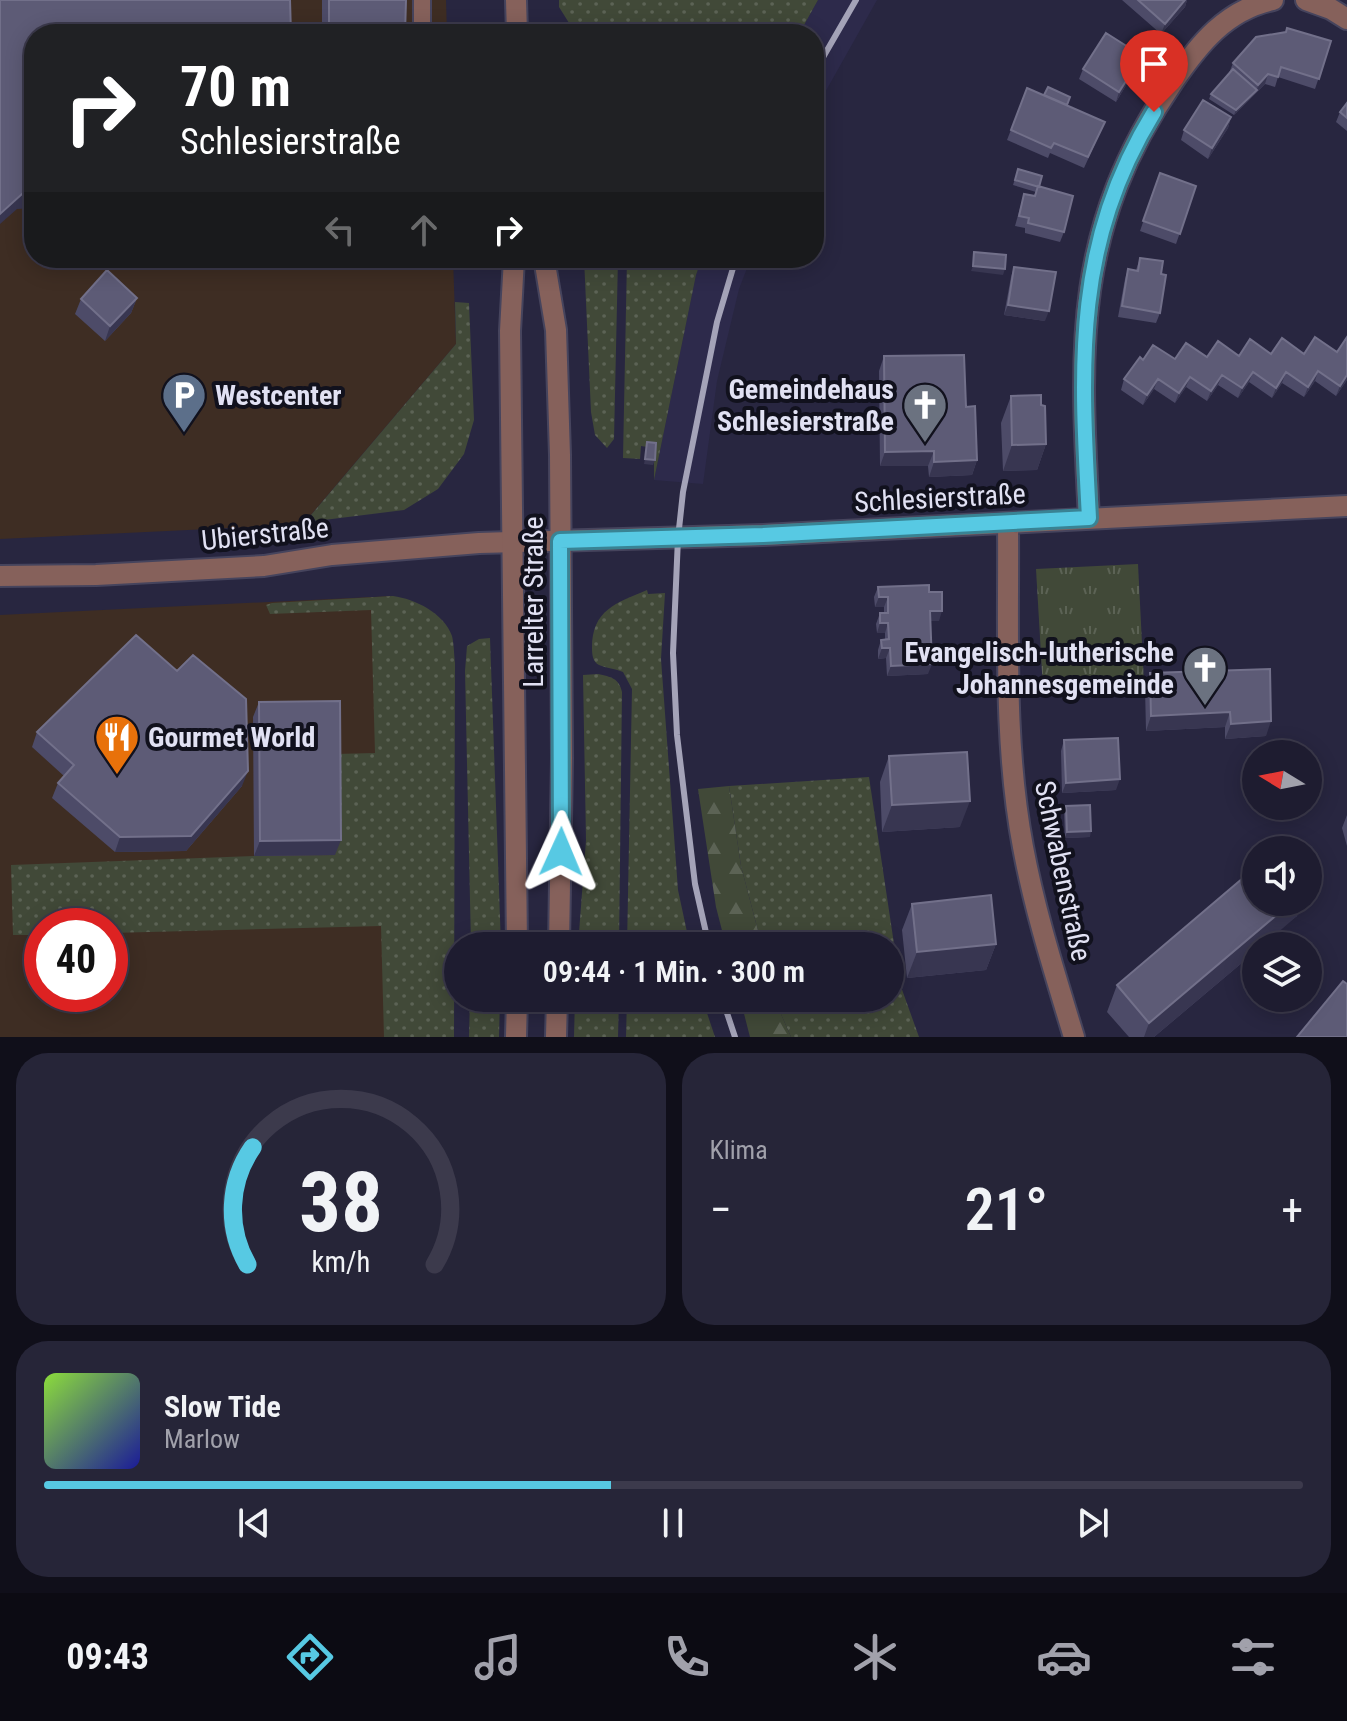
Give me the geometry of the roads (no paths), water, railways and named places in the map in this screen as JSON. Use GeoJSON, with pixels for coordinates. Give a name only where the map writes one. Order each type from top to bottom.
{"type":"FeatureCollection","features":[{"type":"Feature","properties":{"kind":"street"},"geometry":{"type":"LineString","coordinates":[[516,0],[517,24]]}},
{"type":"Feature","properties":{"kind":"street"},"geometry":{"type":"LineString","coordinates":[[1089,518],[1082,397],[1083,349],[1092,270],[1106,216],[1145,128],[1187,64],[1217,27],[1232,15],[1273,0]]}},
{"type":"Feature","properties":{"kind":"street"},"geometry":{"type":"LineString","coordinates":[[1306,0],[1347,19]]}},
{"type":"Feature","properties":{"kind":"street","name":"Larrelter Straße"},"geometry":{"type":"LineString","coordinates":[[513,268],[510,331],[517,932]]}},
{"type":"Feature","properties":{"kind":"street","name":"Larrelter Straße"},"geometry":{"type":"LineString","coordinates":[[546,268],[556,330],[562,758],[559,932]]}},
{"type":"Feature","properties":{"kind":"street","name":"Schlesierstraße"},"geometry":{"type":"LineString","coordinates":[[537,541],[763,535],[1347,506]]}},
{"type":"Feature","properties":{"kind":"street","name":"Schwabenstraße"},"geometry":{"type":"LineString","coordinates":[[1008,523],[1010,708],[1015,789],[1023,847],[1044,938],[1074,1037]]}},
{"type":"Feature","properties":{"kind":"street","name":"Ubierstraße"},"geometry":{"type":"LineString","coordinates":[[0,576],[96,575],[264,566],[332,555],[537,541]]}},
{"type":"Feature","properties":{"kind":"street"},"geometry":{"type":"LineString","coordinates":[[516,1037],[517,1012]]}},
{"type":"Feature","properties":{"kind":"street"},"geometry":{"type":"LineString","coordinates":[[556,1037],[557,1012]]}},
{"type":"Feature","properties":{"kind":"lane"},"geometry":{"type":"LineString","coordinates":[[422,0],[422,24]]}},
{"type":"Feature","properties":{"kind":"railway"},"geometry":{"type":"LineString","coordinates":[[824,56],[856,0]]}},
{"type":"Feature","properties":{"kind":"railway"},"geometry":{"type":"LineString","coordinates":[[706,932],[695,884],[677,735],[673,653],[683,492],[717,322],[733,268]]}},
{"type":"Feature","properties":{"kind":"railway"},"geometry":{"type":"LineString","coordinates":[[727,1012],[735,1037]]}},
{"type":"Feature","properties":{"kind":"place","name":"Westcenter"},"geometry":{"type":"Point","coordinates":[184,434]}},
{"type":"Feature","properties":{"kind":"place","name":"Gemeindehaus Schlesierstraße"},"geometry":{"type":"Point","coordinates":[925,444]}},
{"type":"Feature","properties":{"kind":"place","name":"Evangelisch-lutherische Johannesgemeinde"},"geometry":{"type":"Point","coordinates":[1205,707]}},
{"type":"Feature","properties":{"kind":"place","name":"Gourmet World"},"geometry":{"type":"Point","coordinates":[117,776]}}]}
